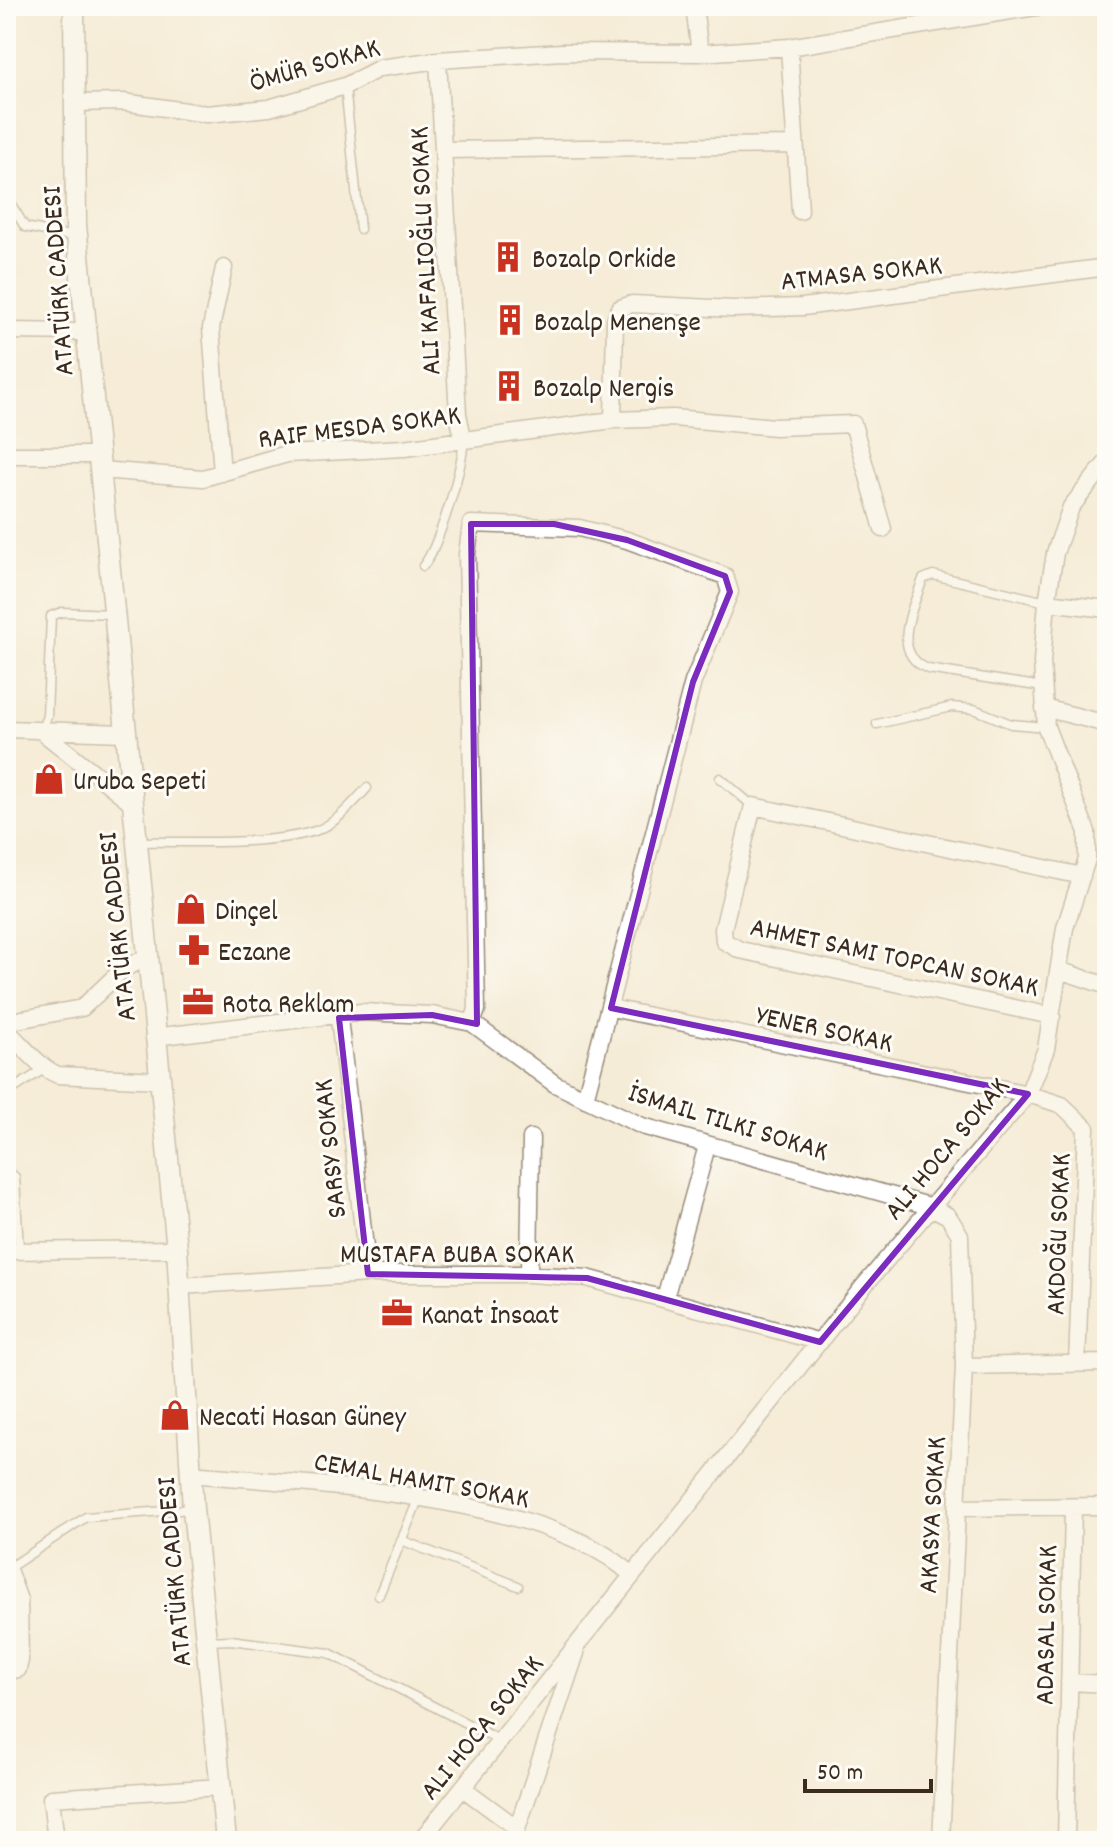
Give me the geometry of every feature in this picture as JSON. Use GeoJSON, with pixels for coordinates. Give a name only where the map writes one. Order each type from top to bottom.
{"type":"FeatureCollection","features":[{"type":"Feature","properties":{"kind":"street","name":"ATATÜRK CADDESI"},"geometry":{"type":"LineString","coordinates":[[74,6],[77,238],[177,1249],[190,1474],[226,1841]]}},
{"type":"Feature","properties":{"kind":"street"},"geometry":{"type":"LineString","coordinates":[[694,6],[700,53]]}},
{"type":"Feature","properties":{"kind":"street","name":"ÖMÜR SOKAK"},"geometry":{"type":"LineString","coordinates":[[76,103],[123,102],[207,114],[269,108],[345,86],[380,68],[438,60],[562,52],[700,53],[789,47],[1042,6]]}},
{"type":"Feature","properties":{"kind":"street"},"geometry":{"type":"LineString","coordinates":[[789,47],[800,211]]}},
{"type":"Feature","properties":{"kind":"street"},"geometry":{"type":"LineString","coordinates":[[438,60],[458,414],[463,438]]}},
{"type":"Feature","properties":{"kind":"street"},"geometry":{"type":"LineString","coordinates":[[443,150],[795,145]]}},
{"type":"Feature","properties":{"kind":"street","name":"ATMASA SOKAK"},"geometry":{"type":"LineString","coordinates":[[613,420],[615,320],[620,308],[632,304],[733,309],[803,307],[1107,267]]}},
{"type":"Feature","properties":{"kind":"street"},"geometry":{"type":"LineString","coordinates":[[222,473],[211,328],[224,268]]}},
{"type":"Feature","properties":{"kind":"street"},"geometry":{"type":"LineString","coordinates":[[6,331],[87,332]]}},
{"type":"Feature","properties":{"kind":"street","name":"RAIF MESDA SOKAK"},"geometry":{"type":"LineString","coordinates":[[6,455],[99,462],[173,478],[203,478],[287,454],[404,448],[613,420],[673,418],[775,427],[853,424],[883,529]]}},
{"type":"Feature","properties":{"kind":"street","name":"ALI HOCA SOKAK"},"geometry":{"type":"LineString","coordinates":[[420,1841],[929,1206],[1028,1094],[1046,1049],[1065,928],[1087,859],[1087,832],[1046,727],[1043,687],[1047,602],[1055,553],[1071,507],[1107,462]]}},
{"type":"Feature","properties":{"kind":"street"},"geometry":{"type":"LineString","coordinates":[[472,1023],[477,1010],[467,554],[471,524],[579,528],[627,540],[725,576],[730,592],[693,682],[585,1099]]}},
{"type":"Feature","properties":{"kind":"street"},"geometry":{"type":"LineString","coordinates":[[1047,602],[1107,609]]}},
{"type":"Feature","properties":{"kind":"street"},"geometry":{"type":"LineString","coordinates":[[1044,708],[1107,724]]}},
{"type":"Feature","properties":{"kind":"street"},"geometry":{"type":"LineString","coordinates":[[6,729],[125,733]]}},
{"type":"Feature","properties":{"kind":"street"},"geometry":{"type":"LineString","coordinates":[[41,731],[131,802]]}},
{"type":"Feature","properties":{"kind":"street"},"geometry":{"type":"LineString","coordinates":[[753,806],[1082,876]]}},
{"type":"Feature","properties":{"kind":"street","name":"AHMET SAMI TOPCAN SOKAK"},"geometry":{"type":"LineString","coordinates":[[753,806],[723,929],[724,941],[740,950],[1052,1016]]}},
{"type":"Feature","properties":{"kind":"street"},"geometry":{"type":"LineString","coordinates":[[6,1022],[82,1008],[123,969],[146,958]]}},
{"type":"Feature","properties":{"kind":"street"},"geometry":{"type":"LineString","coordinates":[[1059,970],[1107,986]]}},
{"type":"Feature","properties":{"kind":"street","name":"YENER SOKAK"},"geometry":{"type":"LineString","coordinates":[[611,1008],[1028,1094]]}},
{"type":"Feature","properties":{"kind":"street","name":"İSMAIL TILKI SOKAK"},"geometry":{"type":"LineString","coordinates":[[154,1037],[339,1018],[361,1012],[418,1014],[472,1023],[555,1084],[642,1126],[929,1206]]}},
{"type":"Feature","properties":{"kind":"street","name":"SARSY SOKAK"},"geometry":{"type":"LineString","coordinates":[[339,1018],[368,1274]]}},
{"type":"Feature","properties":{"kind":"street"},"geometry":{"type":"LineString","coordinates":[[6,1030],[37,1058],[44,1069],[58,1075],[159,1080]]}},
{"type":"Feature","properties":{"kind":"street","name":"AKDOĞU SOKAK"},"geometry":{"type":"LineString","coordinates":[[1028,1094],[1062,1105],[1086,1128],[1077,1364]]}},
{"type":"Feature","properties":{"kind":"street"},"geometry":{"type":"LineString","coordinates":[[529,1274],[531,1138]]}},
{"type":"Feature","properties":{"kind":"street"},"geometry":{"type":"LineString","coordinates":[[665,1298],[707,1146]]}},
{"type":"Feature","properties":{"kind":"street","name":"AKASYA SOKAK"},"geometry":{"type":"LineString","coordinates":[[929,1206],[948,1216],[960,1235],[964,1366],[941,1841]]}},
{"type":"Feature","properties":{"kind":"street"},"geometry":{"type":"LineString","coordinates":[[13,1251],[177,1249]]}},
{"type":"Feature","properties":{"kind":"street","name":"MUSTAFA BUBA SOKAK"},"geometry":{"type":"LineString","coordinates":[[180,1286],[368,1274],[529,1274],[587,1278],[820,1342]]}},
{"type":"Feature","properties":{"kind":"street"},"geometry":{"type":"LineString","coordinates":[[964,1366],[1107,1363]]}},
{"type":"Feature","properties":{"kind":"street","name":"CEMAL HAMIT SOKAK"},"geometry":{"type":"LineString","coordinates":[[190,1474],[353,1488],[524,1519],[614,1558],[632,1575]]}},
{"type":"Feature","properties":{"kind":"street"},"geometry":{"type":"LineString","coordinates":[[957,1508],[1107,1506]]}},
{"type":"Feature","properties":{"kind":"street","name":"ADASAL SOKAK"},"geometry":{"type":"LineString","coordinates":[[1066,1841],[1073,1507]]}},
{"type":"Feature","properties":{"kind":"street"},"geometry":{"type":"LineString","coordinates":[[7,1566],[19,1600],[12,1671]]}},
{"type":"Feature","properties":{"kind":"street","name":"ALI HOCA SOKAK"},"geometry":{"type":"LineString","coordinates":[[515,1835],[579,1643]]}},
{"type":"Feature","properties":{"kind":"street"},"geometry":{"type":"LineString","coordinates":[[1069,1682],[1107,1684]]}},
{"type":"Feature","properties":{"kind":"street"},"geometry":{"type":"LineString","coordinates":[[56,1841],[51,1798],[220,1787]]}},
{"type":"Feature","properties":{"kind":"street"},"geometry":{"type":"LineString","coordinates":[[464,1789],[515,1835]]}},
{"type":"Feature","properties":{"kind":"lane"},"geometry":{"type":"LineString","coordinates":[[345,86],[360,229]]}},
{"type":"Feature","properties":{"kind":"lane"},"geometry":{"type":"LineString","coordinates":[[6,196],[25,227],[77,238]]}},
{"type":"Feature","properties":{"kind":"lane"},"geometry":{"type":"LineString","coordinates":[[423,566],[440,534],[451,488],[465,456],[463,438]]}},
{"type":"Feature","properties":{"kind":"lane"},"geometry":{"type":"LineString","coordinates":[[1043,687],[928,669],[915,663],[909,655],[906,638],[907,622],[923,579],[933,575],[1047,602]]}},
{"type":"Feature","properties":{"kind":"lane"},"geometry":{"type":"LineString","coordinates":[[41,731],[47,716],[51,616],[62,612],[113,614]]}},
{"type":"Feature","properties":{"kind":"lane"},"geometry":{"type":"LineString","coordinates":[[877,724],[952,707],[974,709],[1011,724],[1046,727]]}},
{"type":"Feature","properties":{"kind":"lane"},"geometry":{"type":"LineString","coordinates":[[720,778],[753,806]]}},
{"type":"Feature","properties":{"kind":"lane"},"geometry":{"type":"LineString","coordinates":[[135,842],[256,839],[316,831],[346,811],[367,788]]}},
{"type":"Feature","properties":{"kind":"lane"},"geometry":{"type":"LineString","coordinates":[[6,1094],[44,1069]]}},
{"type":"Feature","properties":{"kind":"lane"},"geometry":{"type":"LineString","coordinates":[[6,1169],[15,1177],[13,1251]]}},
{"type":"Feature","properties":{"kind":"lane"},"geometry":{"type":"LineString","coordinates":[[379,1595],[418,1500]]}},
{"type":"Feature","properties":{"kind":"lane"},"geometry":{"type":"LineString","coordinates":[[7,1566],[86,1517],[193,1509]]}},
{"type":"Feature","properties":{"kind":"lane"},"geometry":{"type":"LineString","coordinates":[[401,1540],[518,1586]]}},
{"type":"Feature","properties":{"kind":"lane"},"geometry":{"type":"LineString","coordinates":[[206,1641],[231,1640],[329,1653],[501,1741]]}},
{"type":"Feature","properties":{"kind":"highlighted area"},"geometry":{"type":"Polygon","coordinates":[[[471,524],[554,524],[627,540],[725,576],[730,592],[693,682],[611,1008],[1028,1094],[820,1342],[587,1278],[368,1274],[339,1018],[432,1015],[477,1024],[471,524]]]}},
{"type":"Feature","properties":{"kind":"place","name":"Bozalp Orkide"},"geometry":{"type":"Point","coordinates":[508,257]}},
{"type":"Feature","properties":{"kind":"place","name":"Bozalp Menenşe"},"geometry":{"type":"Point","coordinates":[510,320]}},
{"type":"Feature","properties":{"kind":"place","name":"Bozalp Nergis"},"geometry":{"type":"Point","coordinates":[509,386]}},
{"type":"Feature","properties":{"kind":"place","name":"Uruba Sepeti"},"geometry":{"type":"Point","coordinates":[49,779]}},
{"type":"Feature","properties":{"kind":"place","name":"Dinçel"},"geometry":{"type":"Point","coordinates":[191,909]}},
{"type":"Feature","properties":{"kind":"place","name":"Eczane"},"geometry":{"type":"Point","coordinates":[194,950]}},
{"type":"Feature","properties":{"kind":"place","name":"Rota Reklam"},"geometry":{"type":"Point","coordinates":[198,1002]}},
{"type":"Feature","properties":{"kind":"place","name":"Kanat İnsaat"},"geometry":{"type":"Point","coordinates":[397,1313]}},
{"type":"Feature","properties":{"kind":"place","name":"Necati Hasan Güney"},"geometry":{"type":"Point","coordinates":[175,1415]}}]}
